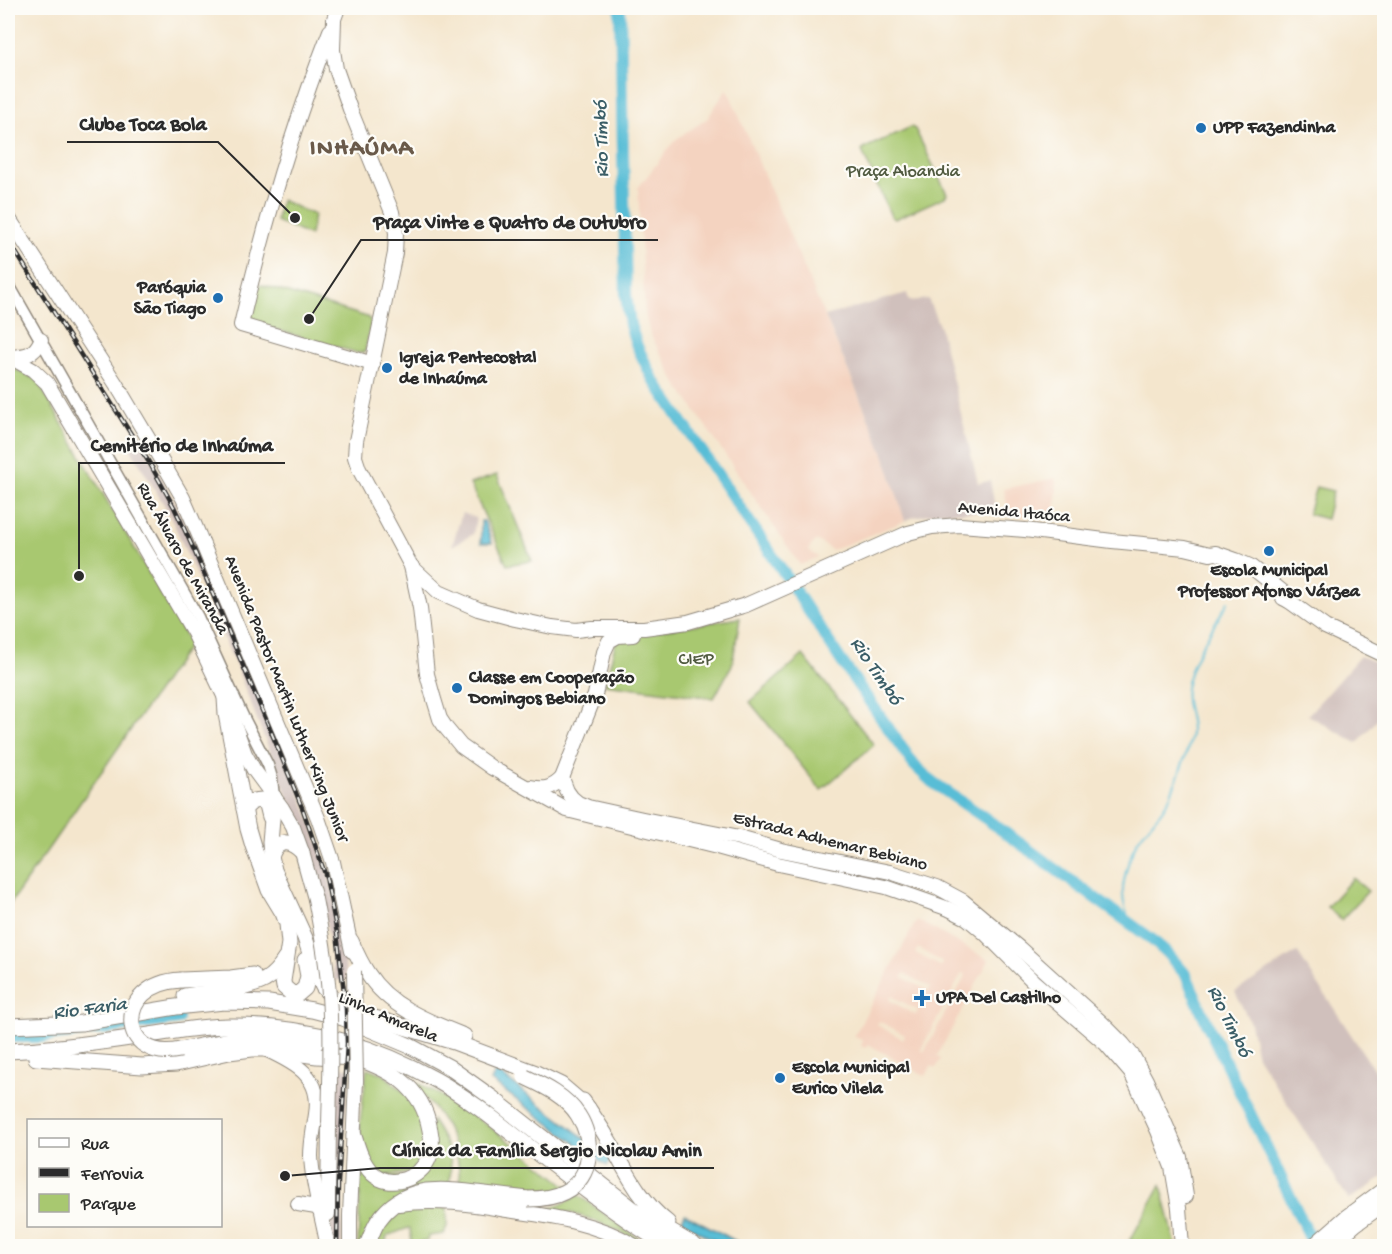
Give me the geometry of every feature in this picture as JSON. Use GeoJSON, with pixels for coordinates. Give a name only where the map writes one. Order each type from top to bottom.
{"type":"FeatureCollection","features":[{"type":"Feature","properties":{"kind":"highway"},"geometry":{"type":"LineString","coordinates":[[225,698],[244,808],[276,918],[278,953],[273,962],[259,974],[248,977],[169,981],[150,988],[138,1000],[132,1014],[135,1032],[144,1046],[157,1052],[172,1052],[230,1040],[288,1046],[354,1058],[388,1071],[400,1078],[422,1103],[429,1123],[431,1149],[426,1163],[420,1170],[406,1180],[391,1181],[377,1176],[367,1166],[354,1136]]}},
{"type":"Feature","properties":{"kind":"highway"},"geometry":{"type":"LineString","coordinates":[[274,797],[270,842],[271,857],[278,881],[305,938],[317,975],[323,987],[338,1003],[358,1013],[446,1039],[536,1073],[561,1086],[588,1108]]}},
{"type":"Feature","properties":{"kind":"highway"},"geometry":{"type":"LineString","coordinates":[[244,808],[253,801],[262,800],[268,808],[271,823]]}},
{"type":"Feature","properties":{"kind":"highway"},"geometry":{"type":"LineString","coordinates":[[271,857],[275,848],[284,843],[293,844],[302,852]]}},
{"type":"Feature","properties":{"kind":"highway"},"geometry":{"type":"LineString","coordinates":[[269,890],[287,924],[289,943],[284,987],[291,993],[298,994],[305,988],[308,976],[294,916]]}},
{"type":"Feature","properties":{"kind":"highway"},"geometry":{"type":"LineString","coordinates":[[351,941],[368,975],[396,1003],[414,1014],[553,1074],[572,1086],[606,1135],[638,1192],[650,1207],[693,1245]]}},
{"type":"Feature","properties":{"kind":"highway"},"geometry":{"type":"LineString","coordinates":[[116,1018],[163,1000],[253,985],[274,974],[288,954]]}},
{"type":"Feature","properties":{"kind":"highway","name":"Linha Amarela"},"geometry":{"type":"LineString","coordinates":[[8,1026],[81,1023],[202,1004],[244,1002],[287,1005],[344,1018],[410,1046],[449,1067],[491,1097],[627,1204],[693,1245]]}},
{"type":"Feature","properties":{"kind":"highway"},"geometry":{"type":"LineString","coordinates":[[344,1018],[370,1022],[397,1030],[525,1077],[549,1090],[571,1106],[583,1125],[589,1146],[588,1163],[583,1175],[571,1188],[541,1199],[437,1189],[416,1193],[386,1212],[373,1229],[367,1246]]}},
{"type":"Feature","properties":{"kind":"highway","name":"Linha Amarela"},"geometry":{"type":"LineString","coordinates":[[8,1053],[227,1026],[282,1029],[343,1040],[388,1057],[437,1081],[488,1115],[631,1224],[668,1246]]}},
{"type":"Feature","properties":{"kind":"highway"},"geometry":{"type":"LineString","coordinates":[[8,1053],[159,1066],[264,1045],[323,1044],[343,1040]]}},
{"type":"Feature","properties":{"kind":"main road"},"geometry":{"type":"LineString","coordinates":[[336,13],[294,132],[251,277],[241,325],[373,364]]}},
{"type":"Feature","properties":{"kind":"main road","name":"Estrada Adhemar Bebiano"},"geometry":{"type":"LineString","coordinates":[[336,13],[333,50],[339,78],[392,212],[396,233],[395,253],[373,364],[357,429],[355,457],[359,469],[411,566],[420,608],[427,674],[436,709],[446,728],[470,754],[567,810],[778,864],[886,886],[967,918],[1033,981],[1106,1044],[1131,1074],[1172,1167],[1182,1246]]}},
{"type":"Feature","properties":{"kind":"main road"},"geometry":{"type":"LineString","coordinates":[[313,74],[320,71],[339,78]]}},
{"type":"Feature","properties":{"kind":"main road","name":"Avenida Pastor Martin Luther King Junior"},"geometry":{"type":"LineString","coordinates":[[8,217],[116,384],[190,513],[318,819],[333,862],[351,941],[354,971],[356,1080],[350,1246]]}},
{"type":"Feature","properties":{"kind":"main road"},"geometry":{"type":"LineString","coordinates":[[8,356],[29,355],[38,347],[41,340]]}},
{"type":"Feature","properties":{"kind":"main road"},"geometry":{"type":"LineString","coordinates":[[8,356],[33,370],[47,383],[194,633],[225,698],[245,754],[293,827],[302,852],[320,923],[329,993],[327,1245]]}},
{"type":"Feature","properties":{"kind":"main road","name":"Avenida Itaóca"},"geometry":{"type":"LineString","coordinates":[[411,566],[439,592],[478,609],[514,619],[576,630],[644,628],[672,625],[746,605],[920,529],[960,525],[1025,530],[1185,548],[1210,554],[1251,574],[1324,627],[1384,655]]}},
{"type":"Feature","properties":{"kind":"main road"},"geometry":{"type":"LineString","coordinates":[[420,608],[429,596],[439,592]]}},
{"type":"Feature","properties":{"kind":"main road","name":"Avenida Itaóca"},"geometry":{"type":"LineString","coordinates":[[604,652],[609,641],[618,636],[679,632],[713,620],[722,613]]}},
{"type":"Feature","properties":{"kind":"main road"},"geometry":{"type":"LineString","coordinates":[[526,787],[547,788],[562,778],[595,695],[604,652],[598,639],[576,630]]}},
{"type":"Feature","properties":{"kind":"main road","name":"Estrada Adhemar Bebiano"},"geometry":{"type":"LineString","coordinates":[[562,778],[572,798],[588,807],[740,838],[870,868],[937,887],[963,901],[1102,1023],[1123,1044],[1140,1067],[1180,1157],[1185,1182],[1191,1246]]}},
{"type":"Feature","properties":{"kind":"main road"},"geometry":{"type":"LineString","coordinates":[[778,864],[775,855],[781,849]]}},
{"type":"Feature","properties":{"kind":"main road"},"geometry":{"type":"LineString","coordinates":[[917,897],[922,882]]}},
{"type":"Feature","properties":{"kind":"main road"},"geometry":{"type":"LineString","coordinates":[[1029,957],[1033,981],[1059,985]]}},
{"type":"Feature","properties":{"kind":"main road"},"geometry":{"type":"LineString","coordinates":[[264,1045],[300,1069],[316,1090],[318,1105],[311,1153],[312,1168],[327,1245]]}},
{"type":"Feature","properties":{"kind":"main road"},"geometry":{"type":"LineString","coordinates":[[1320,1245],[1384,1189]]}},
{"type":"Feature","properties":{"kind":"main road"},"geometry":{"type":"LineString","coordinates":[[396,1204],[417,1201],[465,1203],[534,1214],[600,1230],[635,1246]]}},
{"type":"Feature","properties":{"kind":"main road"},"geometry":{"type":"LineString","coordinates":[[298,1204],[316,1207],[321,1212]]}},
{"type":"Feature","properties":{"kind":"main road"},"geometry":{"type":"LineString","coordinates":[[1346,1224],[1384,1204]]}},
{"type":"Feature","properties":{"kind":"street","name":"Rua Álvaro de Miranda"},"geometry":{"type":"LineString","coordinates":[[8,283],[198,617],[268,765],[273,778],[274,797]]}},
{"type":"Feature","properties":{"kind":"shaded area"},"geometry":{"type":"Polygon","coordinates":[[[727,88],[885,457],[905,521],[832,550],[816,540],[808,550],[818,557],[800,565],[675,381],[650,334],[645,314],[638,188],[675,140],[708,118],[727,88]]]}},
{"type":"Feature","properties":{"kind":"shaded area"},"geometry":{"type":"Polygon","coordinates":[[[8,233],[19,251],[9,258],[8,255],[8,233]]]}},
{"type":"Feature","properties":{"kind":"shaded area"},"geometry":{"type":"Polygon","coordinates":[[[907,293],[909,301],[928,299],[940,328],[978,483],[990,481],[996,512],[939,512],[905,521],[885,457],[825,316],[907,293]]]}},
{"type":"Feature","properties":{"kind":"shaded area"},"geometry":{"type":"Polygon","coordinates":[[[140,442],[171,495],[205,564],[304,803],[333,894],[342,936],[347,981],[334,980],[323,904],[297,820],[238,671],[177,531],[130,448],[140,442]]]}},
{"type":"Feature","properties":{"kind":"shaded area"},"geometry":{"type":"Polygon","coordinates":[[[1055,478],[1056,500],[1051,518],[1020,516],[1008,510],[1004,489],[1055,478]]]}},
{"type":"Feature","properties":{"kind":"shaded area"},"geometry":{"type":"Polygon","coordinates":[[[462,513],[476,518],[473,534],[452,546],[462,513]]]}},
{"type":"Feature","properties":{"kind":"shaded area"},"geometry":{"type":"Polygon","coordinates":[[[1360,656],[1375,662],[1384,669],[1384,712],[1357,743],[1308,715],[1360,656]]]}},
{"type":"Feature","properties":{"kind":"shaded area","name":"UPA Del Castilho"},"geometry":{"type":"Polygon","coordinates":[[[917,920],[989,960],[937,1056],[941,1059],[936,1068],[931,1066],[926,1076],[868,1044],[865,1048],[861,1046],[863,1041],[854,1036],[917,920]],[[918,948],[915,953],[942,967],[943,963],[918,948]],[[904,973],[902,977],[929,991],[930,987],[904,973]],[[962,973],[921,1049],[924,1052],[966,975],[962,973]],[[891,996],[889,1000],[916,1015],[918,1010],[891,996]],[[879,1021],[877,1025],[903,1039],[905,1035],[879,1021]]]}},
{"type":"Feature","properties":{"kind":"shaded area"},"geometry":{"type":"Polygon","coordinates":[[[1297,952],[1384,1085],[1384,1177],[1349,1200],[1257,1056],[1250,1023],[1235,992],[1297,952]]]}},
{"type":"Feature","properties":{"kind":"shaded area"},"geometry":{"type":"Polygon","coordinates":[[[335,1067],[348,1068],[343,1150],[342,1246],[330,1246],[335,1067]]]}},
{"type":"Feature","properties":{"kind":"green space","name":"Praça Aloandia"},"geometry":{"type":"Polygon","coordinates":[[[911,127],[915,129],[947,194],[945,197],[895,219],[891,216],[862,151],[911,127]]]}},
{"type":"Feature","properties":{"kind":"green space"},"geometry":{"type":"Polygon","coordinates":[[[281,200],[314,215],[310,236],[276,221],[281,200]]]}},
{"type":"Feature","properties":{"kind":"green space"},"geometry":{"type":"Polygon","coordinates":[[[262,285],[367,317],[371,323],[365,352],[358,353],[249,322],[248,318],[256,289],[262,285]]]}},
{"type":"Feature","properties":{"kind":"green space"},"geometry":{"type":"Polygon","coordinates":[[[8,366],[37,380],[190,644],[8,907],[8,366]]]}},
{"type":"Feature","properties":{"kind":"green space"},"geometry":{"type":"Polygon","coordinates":[[[497,475],[532,561],[507,565],[470,484],[497,475]]]}},
{"type":"Feature","properties":{"kind":"green space"},"geometry":{"type":"Polygon","coordinates":[[[1316,487],[1333,491],[1326,519],[1308,514],[1316,487]]]}},
{"type":"Feature","properties":{"kind":"green space","name":"CIEP"},"geometry":{"type":"Polygon","coordinates":[[[740,618],[732,665],[714,698],[605,684],[617,637],[740,618]]]}},
{"type":"Feature","properties":{"kind":"green space"},"geometry":{"type":"Polygon","coordinates":[[[803,655],[874,745],[821,790],[750,702],[803,655]]]}},
{"type":"Feature","properties":{"kind":"green space"},"geometry":{"type":"Polygon","coordinates":[[[1353,878],[1368,891],[1341,920],[1327,907],[1353,878]]]}},
{"type":"Feature","properties":{"kind":"green space"},"geometry":{"type":"Polygon","coordinates":[[[367,1068],[382,1073],[417,1104],[427,1147],[411,1173],[379,1175],[361,1143],[360,1123],[367,1068]]]}},
{"type":"Feature","properties":{"kind":"green space"},"geometry":{"type":"Polygon","coordinates":[[[404,1077],[469,1112],[568,1187],[555,1194],[460,1187],[456,1153],[446,1126],[428,1101],[404,1077]]]}},
{"type":"Feature","properties":{"kind":"green space"},"geometry":{"type":"Polygon","coordinates":[[[432,1120],[449,1152],[451,1167],[449,1187],[408,1192],[364,1246],[358,1246],[361,1166],[366,1174],[418,1179],[432,1120]]]}},
{"type":"Feature","properties":{"kind":"green space"},"geometry":{"type":"Polygon","coordinates":[[[1161,1185],[1176,1246],[1127,1246],[1161,1185]]]}},
{"type":"Feature","properties":{"kind":"green space"},"geometry":{"type":"Polygon","coordinates":[[[578,1195],[649,1246],[643,1246],[619,1231],[591,1219],[571,1213],[544,1210],[578,1195]]]}},
{"type":"Feature","properties":{"kind":"green space"},"geometry":{"type":"Polygon","coordinates":[[[447,1207],[447,1226],[444,1234],[428,1236],[427,1241],[412,1244],[410,1228],[408,1228],[387,1236],[385,1245],[387,1246],[376,1246],[382,1233],[395,1217],[412,1210],[447,1207]]]}},
{"type":"Feature","properties":{"kind":"water"},"geometry":{"type":"Polygon","coordinates":[[[481,521],[484,521],[492,543],[481,543],[481,521]]]}},
{"type":"Feature","properties":{"kind":"water"},"geometry":{"type":"Polygon","coordinates":[[[496,1071],[612,1159],[607,1166],[491,1081],[496,1071]]]}},
{"type":"Feature","properties":{"kind":"water"},"geometry":{"type":"Polygon","coordinates":[[[685,1214],[745,1246],[725,1246],[681,1222],[685,1214]]]}},
{"type":"Feature","properties":{"kind":"waterway","name":"Rio Timbó"},"geometry":{"type":"LineString","coordinates":[[620,8],[626,295],[630,325],[653,379],[840,659],[914,765],[931,781],[1150,938],[1186,975],[1314,1246]]}},
{"type":"Feature","properties":{"kind":"waterway"},"geometry":{"type":"LineString","coordinates":[[1132,925],[1123,898],[1127,866],[1137,842],[1168,801],[1180,772],[1191,733],[1186,699],[1188,678],[1203,644],[1228,602]]}},
{"type":"Feature","properties":{"kind":"waterway","name":"Rio Faria"},"geometry":{"type":"LineString","coordinates":[[8,1037],[40,1037],[178,1019]]}},
{"type":"Feature","properties":{"kind":"railway"},"geometry":{"type":"LineString","coordinates":[[8,240],[150,464],[174,507],[275,741],[303,810],[326,877],[337,933],[346,1009],[347,1044],[338,1182],[337,1246]]}},
{"type":"Feature","properties":{"kind":"place","name":"UPP Fazendinha"},"geometry":{"type":"Point","coordinates":[1201,128]}},
{"type":"Feature","properties":{"kind":"place","name":"Clube Toca Bola"},"geometry":{"type":"Point","coordinates":[295,218]}},
{"type":"Feature","properties":{"kind":"place","name":"Paróquia São Tiago"},"geometry":{"type":"Point","coordinates":[218,298]}},
{"type":"Feature","properties":{"kind":"place","name":"Praça Vinte e Quatro de Outubro"},"geometry":{"type":"Point","coordinates":[309,319]}},
{"type":"Feature","properties":{"kind":"place","name":"Igreja Pentecostal de Inhaúma"},"geometry":{"type":"Point","coordinates":[387,368]}},
{"type":"Feature","properties":{"kind":"place","name":"Escola Municipal Professor Afonso Várzea"},"geometry":{"type":"Point","coordinates":[1269,551]}},
{"type":"Feature","properties":{"kind":"place","name":"Cemitério de Inhaúma"},"geometry":{"type":"Point","coordinates":[79,576]}},
{"type":"Feature","properties":{"kind":"place","name":"Classe em Cooperação Domingos Bebiano"},"geometry":{"type":"Point","coordinates":[457,688]}},
{"type":"Feature","properties":{"kind":"place","name":"UPA Del Castilho"},"geometry":{"type":"Point","coordinates":[922,998]}},
{"type":"Feature","properties":{"kind":"place","name":"Escola Municipal Eurico Vilela"},"geometry":{"type":"Point","coordinates":[780,1078]}},
{"type":"Feature","properties":{"kind":"place","name":"Clínica da Família Sergio Nicolau Amin"},"geometry":{"type":"Point","coordinates":[285,1176]}},
{"type":"Feature","properties":{"kind":"district","name":"INHAÚMA"},"geometry":{"type":"Point","coordinates":[362,149]}}]}
